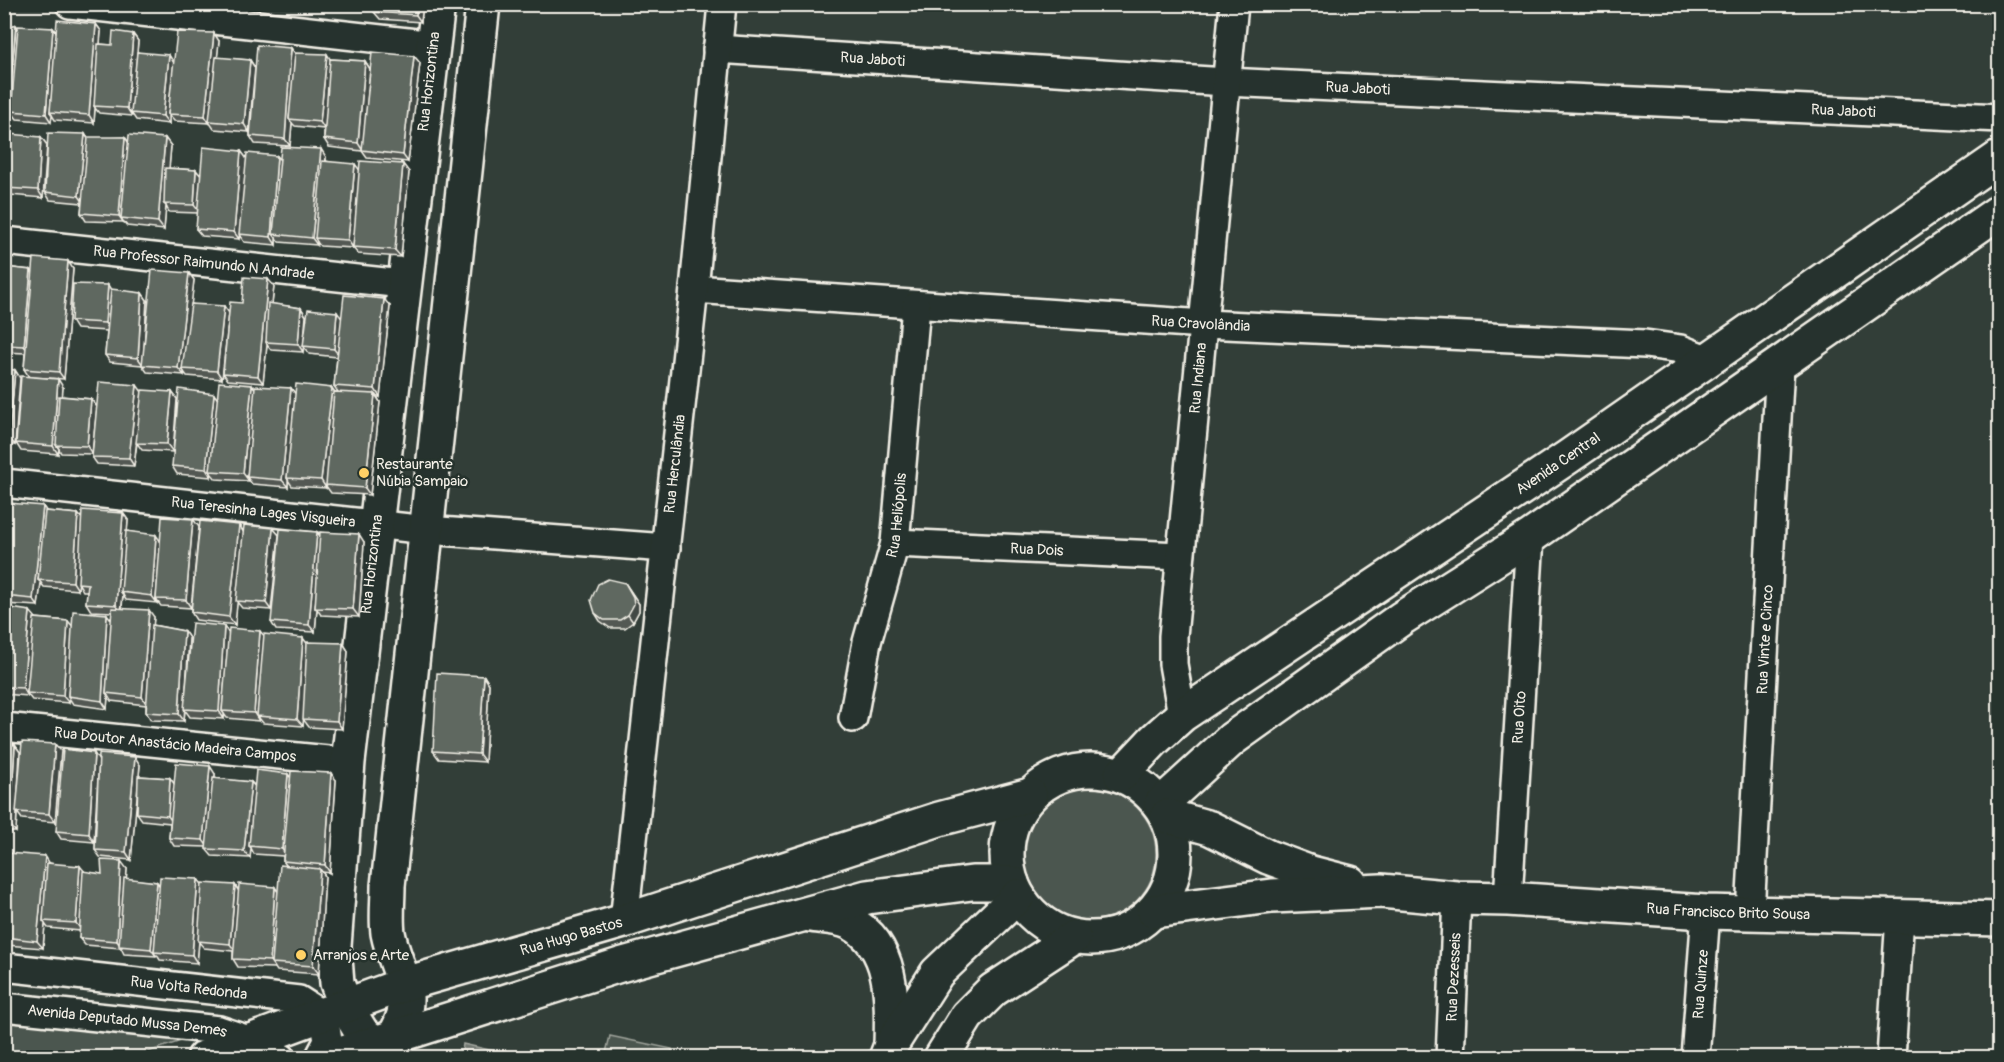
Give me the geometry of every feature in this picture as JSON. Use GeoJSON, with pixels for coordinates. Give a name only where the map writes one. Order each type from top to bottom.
{"type":"FeatureCollection","features":[{"type":"Feature","properties":{"kind":"street"},"geometry":{"type":"LineString","coordinates":[[70,4],[434,45]]}},
{"type":"Feature","properties":{"kind":"street","name":"Rua Horizontina"},"geometry":{"type":"LineString","coordinates":[[385,1038],[362,1033],[335,1011],[337,982],[334,946],[348,762],[438,4]]}},
{"type":"Feature","properties":{"kind":"street"},"geometry":{"type":"LineString","coordinates":[[385,1038],[407,1005],[405,984],[388,931],[388,886],[483,4]]}},
{"type":"Feature","properties":{"kind":"street","name":"Rua Herculândia"},"geometry":{"type":"LineString","coordinates":[[624,921],[694,289],[722,4]]}},
{"type":"Feature","properties":{"kind":"street","name":"Rua Indiana"},"geometry":{"type":"LineString","coordinates":[[1182,715],[1173,664],[1179,556],[1204,324],[1234,4]]}},
{"type":"Feature","properties":{"kind":"street","name":"Rua Jaboti"},"geometry":{"type":"LineString","coordinates":[[717,49],[1226,82],[2000,118]]}},
{"type":"Feature","properties":{"kind":"street","name":"Avenida Central"},"geometry":{"type":"LineString","coordinates":[[1121,775],[1154,740],[1182,715],[1568,457],[2000,157]]}},
{"type":"Feature","properties":{"kind":"street"},"geometry":{"type":"LineString","coordinates":[[1164,810],[1232,739],[1402,618],[1530,537],[2000,212]]}},
{"type":"Feature","properties":{"kind":"street","name":"Rua Professor Raimundo N Andrade"},"geometry":{"type":"LineString","coordinates":[[4,241],[403,284]]}},
{"type":"Feature","properties":{"kind":"street","name":"Rua Cravolândia"},"geometry":{"type":"LineString","coordinates":[[694,289],[1204,324],[1507,340],[1645,344],[1681,349],[1706,359]]}},
{"type":"Feature","properties":{"kind":"street","name":"Rua Heliópolis"},"geometry":{"type":"LineString","coordinates":[[853,718],[867,642],[895,543],[916,306]]}},
{"type":"Feature","properties":{"kind":"street","name":"Rua Vinte e Cinco"},"geometry":{"type":"LineString","coordinates":[[1750,914],[1779,364]]}},
{"type":"Feature","properties":{"kind":"street"},"geometry":{"type":"LineString","coordinates":[[1568,457],[1594,493]]}},
{"type":"Feature","properties":{"kind":"street","name":"Rua Teresinha Lages Visgueira"},"geometry":{"type":"LineString","coordinates":[[4,483],[427,530],[666,548]]}},
{"type":"Feature","properties":{"kind":"street","name":"Rua Oito"},"geometry":{"type":"LineString","coordinates":[[1508,899],[1530,537]]}},
{"type":"Feature","properties":{"kind":"street","name":"Rua Dois"},"geometry":{"type":"LineString","coordinates":[[895,543],[1179,556]]}},
{"type":"Feature","properties":{"kind":"street","name":"Rua Doutor Anastácio Madeira Campos"},"geometry":{"type":"LineString","coordinates":[[4,727],[348,762]]}},
{"type":"Feature","properties":{"kind":"street"},"geometry":{"type":"LineString","coordinates":[[1097,770],[1121,775],[1140,784],[1164,810],[1175,840],[1176,866],[1168,891],[1154,912],[1131,929],[1102,938],[1074,937],[1047,926],[1026,908],[1015,890],[1006,860],[1008,836],[1016,814],[1030,795],[1050,780],[1072,771],[1097,770]]}},
{"type":"Feature","properties":{"kind":"street","name":"Rua Hugo Bastos"},"geometry":{"type":"LineString","coordinates":[[204,1058],[405,984],[624,921],[939,819],[1030,795]]}},
{"type":"Feature","properties":{"kind":"street"},"geometry":{"type":"LineString","coordinates":[[1164,810],[1210,828],[1268,857],[1311,873],[1381,891]]}},
{"type":"Feature","properties":{"kind":"street"},"geometry":{"type":"LineString","coordinates":[[328,1058],[620,965],[898,891],[972,883],[1015,890]]}},
{"type":"Feature","properties":{"kind":"street"},"geometry":{"type":"LineString","coordinates":[[889,1051],[937,973],[1015,890]]}},
{"type":"Feature","properties":{"kind":"street"},"geometry":{"type":"LineString","coordinates":[[1154,912],[1272,896],[1381,891]]}},
{"type":"Feature","properties":{"kind":"street","name":"Rua Francisco Brito Sousa"},"geometry":{"type":"LineString","coordinates":[[1381,891],[1457,898],[1750,914],[2000,919]]}},
{"type":"Feature","properties":{"kind":"street","name":"Rua Dezesseis"},"geometry":{"type":"LineString","coordinates":[[1450,1058],[1457,898]]}},
{"type":"Feature","properties":{"kind":"street","name":"Rua Quinze"},"geometry":{"type":"LineString","coordinates":[[1695,1058],[1706,912]]}},
{"type":"Feature","properties":{"kind":"street"},"geometry":{"type":"LineString","coordinates":[[806,914],[849,922],[869,934],[887,969],[892,1002],[889,1051]]}},
{"type":"Feature","properties":{"kind":"street"},"geometry":{"type":"LineString","coordinates":[[1891,1058],[1899,916]]}},
{"type":"Feature","properties":{"kind":"street"},"geometry":{"type":"LineString","coordinates":[[941,1058],[967,1016],[993,990],[1074,937]]}},
{"type":"Feature","properties":{"kind":"street","name":"Rua Volta Redonda"},"geometry":{"type":"LineString","coordinates":[[4,967],[283,997],[335,1011]]}},
{"type":"Feature","properties":{"kind":"street","name":"Avenida Deputado Mussa Demes"},"geometry":{"type":"LineString","coordinates":[[4,1007],[219,1030],[252,1041],[282,1058]]}},
{"type":"Feature","properties":{"kind":"street"},"geometry":{"type":"LineString","coordinates":[[319,1058],[328,1041],[335,1011]]}},
{"type":"Feature","properties":{"kind":"shaded area"},"geometry":{"type":"Polygon","coordinates":[[[1090,788],[1115,793],[1137,807],[1151,829],[1156,854],[1151,879],[1137,901],[1115,915],[1090,920],[1065,915],[1043,901],[1029,879],[1024,854],[1029,829],[1043,807],[1065,793],[1090,788]]]}},
{"type":"Feature","properties":{"kind":"shaded area"},"geometry":{"type":"Polygon","coordinates":[[[5,1019],[190,1038],[133,1057],[5,1058],[5,1019]]]}},
{"type":"Feature","properties":{"kind":"shaded area"},"geometry":{"type":"Polygon","coordinates":[[[610,1036],[672,1049],[671,1057],[605,1057],[610,1036]]]}},
{"type":"Feature","properties":{"kind":"shaded area"},"geometry":{"type":"Polygon","coordinates":[[[463,1044],[520,1057],[461,1057],[463,1044]]]}},
{"type":"Feature","properties":{"kind":"building"},"geometry":{"type":"Polygon","coordinates":[[[375,4],[417,4],[416,15],[374,12],[375,4]]]}},
{"type":"Feature","properties":{"kind":"building"},"geometry":{"type":"Polygon","coordinates":[[[57,20],[96,24],[89,115],[50,112],[57,20]]]}},
{"type":"Feature","properties":{"kind":"building"},"geometry":{"type":"Polygon","coordinates":[[[4,24],[16,25],[10,90],[4,90],[4,24]]]}},
{"type":"Feature","properties":{"kind":"building"},"geometry":{"type":"Polygon","coordinates":[[[18,26],[53,28],[46,114],[11,111],[18,26]]]}},
{"type":"Feature","properties":{"kind":"building"},"geometry":{"type":"Polygon","coordinates":[[[113,31],[133,34],[127,108],[94,106],[98,44],[112,45],[113,31]]]}},
{"type":"Feature","properties":{"kind":"building"},"geometry":{"type":"Polygon","coordinates":[[[177,32],[214,33],[205,116],[168,114],[177,32]]]}},
{"type":"Feature","properties":{"kind":"building"},"geometry":{"type":"Polygon","coordinates":[[[257,45],[291,48],[285,139],[250,136],[257,45]]]}},
{"type":"Feature","properties":{"kind":"building"},"geometry":{"type":"Polygon","coordinates":[[[137,52],[169,55],[163,116],[131,113],[137,52]]]}},
{"type":"Feature","properties":{"kind":"building"},"geometry":{"type":"Polygon","coordinates":[[[372,52],[414,56],[403,155],[362,150],[372,52]]]}},
{"type":"Feature","properties":{"kind":"building"},"geometry":{"type":"Polygon","coordinates":[[[295,53],[327,54],[320,122],[289,119],[295,53]]]}},
{"type":"Feature","properties":{"kind":"building"},"geometry":{"type":"Polygon","coordinates":[[[216,57],[250,60],[244,124],[209,121],[216,57]]]}},
{"type":"Feature","properties":{"kind":"building"},"geometry":{"type":"Polygon","coordinates":[[[330,59],[365,61],[358,143],[324,139],[330,59]]]}},
{"type":"Feature","properties":{"kind":"building"},"geometry":{"type":"Polygon","coordinates":[[[48,133],[85,134],[79,196],[45,192],[48,133]]]}},
{"type":"Feature","properties":{"kind":"building"},"geometry":{"type":"Polygon","coordinates":[[[10,134],[41,137],[38,190],[5,188],[10,134]]]}},
{"type":"Feature","properties":{"kind":"building"},"geometry":{"type":"Polygon","coordinates":[[[129,135],[165,138],[158,222],[121,218],[129,135]]]}},
{"type":"Feature","properties":{"kind":"building"},"geometry":{"type":"Polygon","coordinates":[[[88,137],[125,137],[119,216],[81,213],[88,137]]]}},
{"type":"Feature","properties":{"kind":"building"},"geometry":{"type":"Polygon","coordinates":[[[203,147],[241,151],[234,232],[196,229],[203,147]]]}},
{"type":"Feature","properties":{"kind":"building"},"geometry":{"type":"Polygon","coordinates":[[[281,147],[321,149],[312,238],[273,234],[281,147]]]}},
{"type":"Feature","properties":{"kind":"building"},"geometry":{"type":"Polygon","coordinates":[[[247,153],[277,156],[271,237],[239,234],[247,153]]]}},
{"type":"Feature","properties":{"kind":"building"},"geometry":{"type":"Polygon","coordinates":[[[322,161],[355,164],[348,240],[315,238],[322,161]]]}},
{"type":"Feature","properties":{"kind":"building"},"geometry":{"type":"Polygon","coordinates":[[[360,161],[403,164],[395,250],[353,247],[360,161]]]}},
{"type":"Feature","properties":{"kind":"building"},"geometry":{"type":"Polygon","coordinates":[[[165,168],[196,170],[194,205],[164,204],[165,168]]]}},
{"type":"Feature","properties":{"kind":"building"},"geometry":{"type":"Polygon","coordinates":[[[34,258],[68,261],[59,372],[24,369],[34,258]]]}},
{"type":"Feature","properties":{"kind":"building"},"geometry":{"type":"Polygon","coordinates":[[[4,267],[31,270],[24,346],[4,345],[4,267]]]}},
{"type":"Feature","properties":{"kind":"building"},"geometry":{"type":"Polygon","coordinates":[[[152,270],[189,273],[178,368],[142,365],[152,270]]]}},
{"type":"Feature","properties":{"kind":"building"},"geometry":{"type":"Polygon","coordinates":[[[244,277],[268,279],[258,376],[223,373],[230,302],[242,303],[244,277]]]}},
{"type":"Feature","properties":{"kind":"building"},"geometry":{"type":"Polygon","coordinates":[[[73,284],[108,285],[105,323],[71,321],[73,284]]]}},
{"type":"Feature","properties":{"kind":"building"},"geometry":{"type":"Polygon","coordinates":[[[111,289],[142,293],[138,358],[105,355],[111,289]]]}},
{"type":"Feature","properties":{"kind":"building"},"geometry":{"type":"Polygon","coordinates":[[[344,295],[384,299],[375,389],[334,386],[344,295]]]}},
{"type":"Feature","properties":{"kind":"building"},"geometry":{"type":"Polygon","coordinates":[[[268,303],[301,308],[298,344],[266,342],[268,303]]]}},
{"type":"Feature","properties":{"kind":"building"},"geometry":{"type":"Polygon","coordinates":[[[191,304],[224,306],[217,371],[182,369],[191,304]]]}},
{"type":"Feature","properties":{"kind":"building"},"geometry":{"type":"Polygon","coordinates":[[[308,309],[337,312],[334,349],[303,346],[308,309]]]}},
{"type":"Feature","properties":{"kind":"building"},"geometry":{"type":"Polygon","coordinates":[[[4,369],[15,370],[9,438],[4,437],[4,369]]]}},
{"type":"Feature","properties":{"kind":"building"},"geometry":{"type":"Polygon","coordinates":[[[21,376],[58,379],[53,446],[16,443],[21,376]]]}},
{"type":"Feature","properties":{"kind":"building"},"geometry":{"type":"Polygon","coordinates":[[[99,382],[137,385],[129,458],[92,457],[99,382]]]}},
{"type":"Feature","properties":{"kind":"building"},"geometry":{"type":"Polygon","coordinates":[[[219,382],[252,385],[243,473],[210,471],[219,382]]]}},
{"type":"Feature","properties":{"kind":"building"},"geometry":{"type":"Polygon","coordinates":[[[296,384],[332,388],[321,480],[287,478],[296,384]]]}},
{"type":"Feature","properties":{"kind":"building"},"geometry":{"type":"Polygon","coordinates":[[[255,386],[291,388],[282,480],[247,477],[255,386]]]}},
{"type":"Feature","properties":{"kind":"building"},"geometry":{"type":"Polygon","coordinates":[[[179,389],[214,394],[206,469],[172,466],[179,389]]]}},
{"type":"Feature","properties":{"kind":"building"},"geometry":{"type":"Polygon","coordinates":[[[142,390],[172,392],[167,444],[136,443],[142,390]]]}},
{"type":"Feature","properties":{"kind":"building"},"geometry":{"type":"Polygon","coordinates":[[[334,392],[375,394],[365,488],[326,485],[334,392]]]}},
{"type":"Feature","properties":{"kind":"building"},"geometry":{"type":"Polygon","coordinates":[[[59,396],[91,399],[87,446],[56,445],[59,396]]]}},
{"type":"Feature","properties":{"kind":"building"},"geometry":{"type":"Polygon","coordinates":[[[9,503],[43,506],[33,599],[4,596],[4,537],[9,503]]]}},
{"type":"Feature","properties":{"kind":"building"},"geometry":{"type":"Polygon","coordinates":[[[82,510],[123,513],[116,605],[86,603],[88,584],[78,583],[82,510]]]}},
{"type":"Feature","properties":{"kind":"building"},"geometry":{"type":"Polygon","coordinates":[[[45,511],[78,514],[73,582],[38,580],[45,511]]]}},
{"type":"Feature","properties":{"kind":"building"},"geometry":{"type":"Polygon","coordinates":[[[162,517],[193,519],[186,600],[156,599],[162,517]]]}},
{"type":"Feature","properties":{"kind":"building"},"geometry":{"type":"Polygon","coordinates":[[[200,521],[239,525],[229,617],[191,612],[200,521]]]}},
{"type":"Feature","properties":{"kind":"building"},"geometry":{"type":"Polygon","coordinates":[[[244,525],[273,528],[266,603],[236,601],[244,525]]]}},
{"type":"Feature","properties":{"kind":"building"},"geometry":{"type":"Polygon","coordinates":[[[280,529],[317,532],[309,625],[271,622],[280,529]]]}},
{"type":"Feature","properties":{"kind":"building"},"geometry":{"type":"Polygon","coordinates":[[[126,531],[156,535],[152,596],[121,592],[126,531]]]}},
{"type":"Feature","properties":{"kind":"building"},"geometry":{"type":"Polygon","coordinates":[[[320,532],[359,534],[353,609],[315,608],[320,532]]]}},
{"type":"Feature","properties":{"kind":"building"},"geometry":{"type":"Polygon","coordinates":[[[608,579],[625,583],[633,597],[634,604],[628,615],[620,620],[604,620],[595,613],[591,600],[598,584],[608,579]]]}},
{"type":"Feature","properties":{"kind":"building"},"geometry":{"type":"Polygon","coordinates":[[[4,607],[30,611],[23,688],[4,687],[4,607]]]}},
{"type":"Feature","properties":{"kind":"building"},"geometry":{"type":"Polygon","coordinates":[[[112,608],[149,610],[142,697],[106,693],[112,608]]]}},
{"type":"Feature","properties":{"kind":"building"},"geometry":{"type":"Polygon","coordinates":[[[73,611],[107,614],[102,701],[68,696],[73,611]]]}},
{"type":"Feature","properties":{"kind":"building"},"geometry":{"type":"Polygon","coordinates":[[[34,618],[68,621],[63,696],[27,693],[34,618]]]}},
{"type":"Feature","properties":{"kind":"building"},"geometry":{"type":"Polygon","coordinates":[[[192,623],[224,626],[219,711],[184,709],[192,623]]]}},
{"type":"Feature","properties":{"kind":"building"},"geometry":{"type":"Polygon","coordinates":[[[152,625],[184,631],[179,714],[146,712],[152,625]]]}},
{"type":"Feature","properties":{"kind":"building"},"geometry":{"type":"Polygon","coordinates":[[[229,628],[260,631],[254,713],[222,711],[229,628]]]}},
{"type":"Feature","properties":{"kind":"building"},"geometry":{"type":"Polygon","coordinates":[[[264,634],[303,638],[297,719],[257,716],[264,634]]]}},
{"type":"Feature","properties":{"kind":"building"},"geometry":{"type":"Polygon","coordinates":[[[307,642],[343,643],[337,721],[303,719],[307,642]]]}},
{"type":"Feature","properties":{"kind":"building"},"geometry":{"type":"Polygon","coordinates":[[[437,673],[484,676],[479,754],[433,751],[437,673]]]}},
{"type":"Feature","properties":{"kind":"building"},"geometry":{"type":"Polygon","coordinates":[[[22,742],[55,744],[49,814],[16,812],[22,742]]]}},
{"type":"Feature","properties":{"kind":"building"},"geometry":{"type":"Polygon","coordinates":[[[4,744],[15,745],[10,825],[4,824],[4,744]]]}},
{"type":"Feature","properties":{"kind":"building"},"geometry":{"type":"Polygon","coordinates":[[[63,749],[94,753],[89,834],[56,831],[63,749]]]}},
{"type":"Feature","properties":{"kind":"building"},"geometry":{"type":"Polygon","coordinates":[[[99,754],[135,757],[126,852],[95,850],[99,754]]]}},
{"type":"Feature","properties":{"kind":"building"},"geometry":{"type":"Polygon","coordinates":[[[176,763],[210,766],[203,840],[169,838],[176,763]]]}},
{"type":"Feature","properties":{"kind":"building"},"geometry":{"type":"Polygon","coordinates":[[[256,770],[288,774],[282,849],[249,846],[256,770]]]}},
{"type":"Feature","properties":{"kind":"building"},"geometry":{"type":"Polygon","coordinates":[[[291,771],[331,773],[325,865],[283,861],[291,771]]]}},
{"type":"Feature","properties":{"kind":"building"},"geometry":{"type":"Polygon","coordinates":[[[138,776],[170,778],[168,816],[137,813],[138,776]]]}},
{"type":"Feature","properties":{"kind":"building"},"geometry":{"type":"Polygon","coordinates":[[[213,778],[251,782],[244,851],[206,849],[213,778]]]}},
{"type":"Feature","properties":{"kind":"building"},"geometry":{"type":"Polygon","coordinates":[[[7,853],[45,856],[37,941],[4,937],[4,886],[7,853]]]}},
{"type":"Feature","properties":{"kind":"building"},"geometry":{"type":"Polygon","coordinates":[[[101,860],[121,861],[117,941],[79,938],[83,871],[102,874],[101,860]]]}},
{"type":"Feature","properties":{"kind":"building"},"geometry":{"type":"Polygon","coordinates":[[[47,863],[80,866],[76,923],[43,921],[47,863]]]}},
{"type":"Feature","properties":{"kind":"building"},"geometry":{"type":"Polygon","coordinates":[[[280,865],[320,869],[313,966],[272,963],[280,865]]]}},
{"type":"Feature","properties":{"kind":"building"},"geometry":{"type":"Polygon","coordinates":[[[160,877],[198,879],[192,955],[154,952],[160,877]]]}},
{"type":"Feature","properties":{"kind":"building"},"geometry":{"type":"Polygon","coordinates":[[[124,878],[157,882],[151,949],[119,946],[124,878]]]}},
{"type":"Feature","properties":{"kind":"building"},"geometry":{"type":"Polygon","coordinates":[[[202,883],[235,885],[230,944],[198,941],[202,883]]]}},
{"type":"Feature","properties":{"kind":"building"},"geometry":{"type":"Polygon","coordinates":[[[239,884],[275,887],[270,961],[233,959],[239,884]]]}},
{"type":"Feature","properties":{"kind":"place","name":"Restaurante Núbia Sampaio"},"geometry":{"type":"Point","coordinates":[364,473]}},
{"type":"Feature","properties":{"kind":"place","name":"Arranjos e Arte"},"geometry":{"type":"Point","coordinates":[301,955]}}]}
